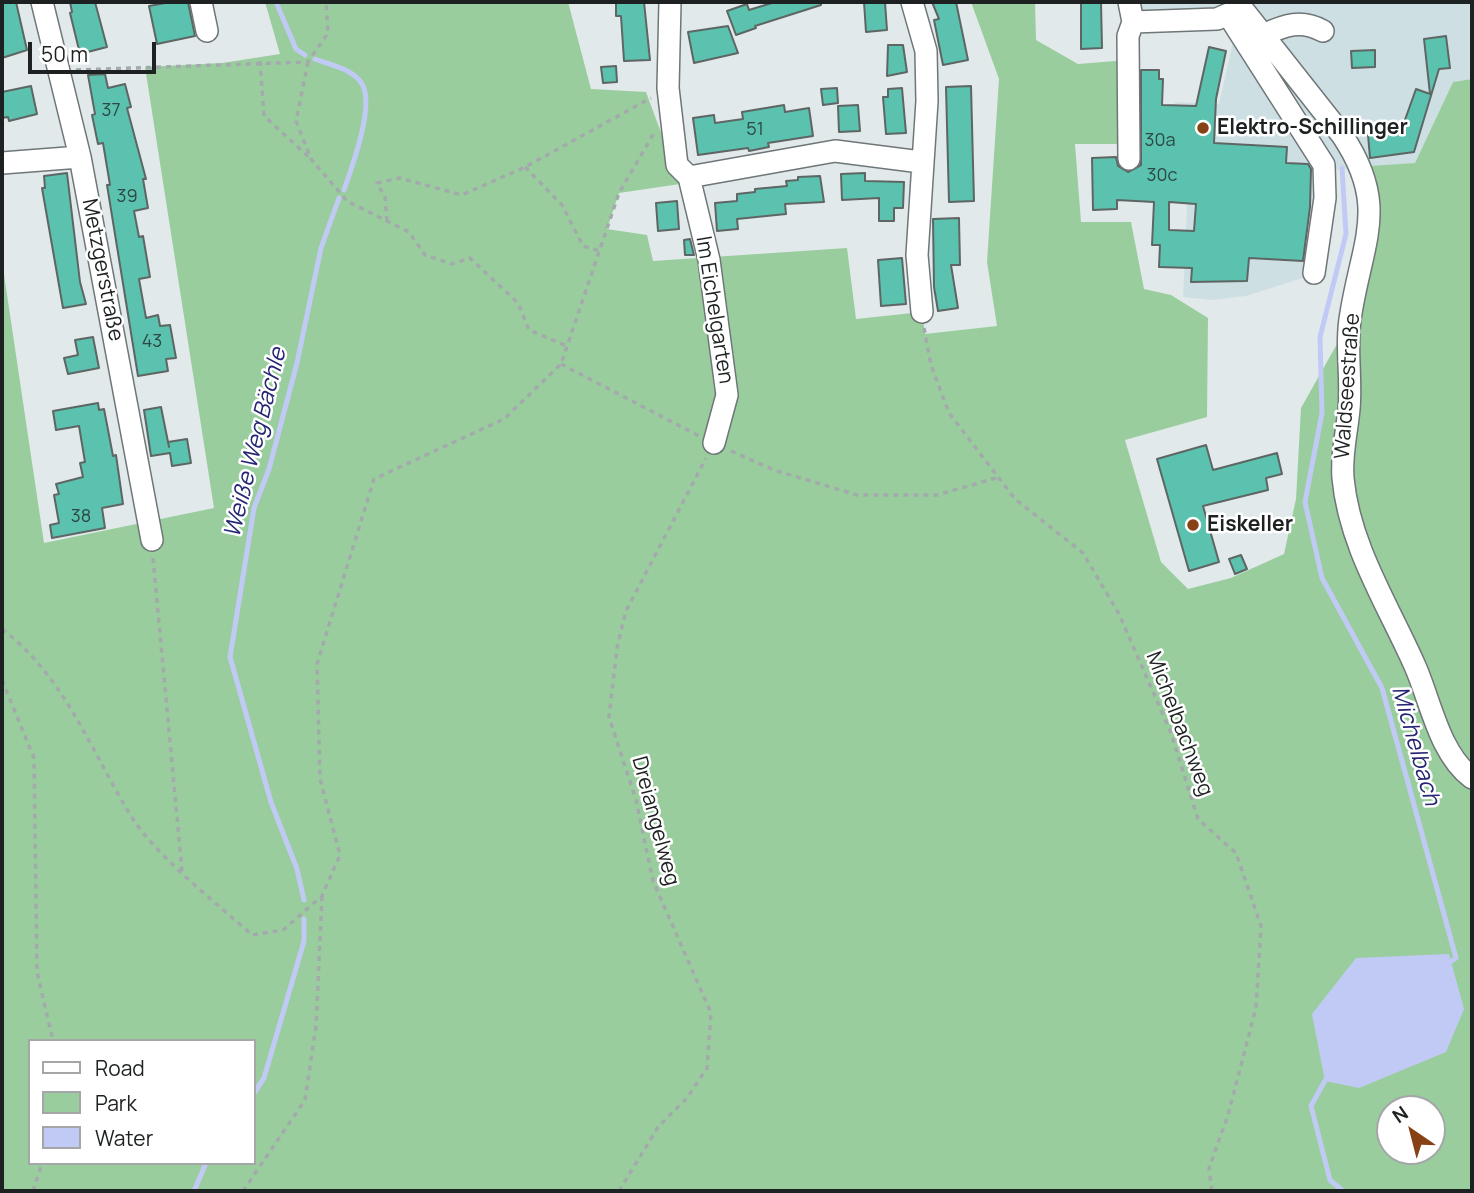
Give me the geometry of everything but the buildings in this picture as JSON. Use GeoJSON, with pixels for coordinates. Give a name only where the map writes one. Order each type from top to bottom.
{"type":"FeatureCollection","features":[{"type":"Feature","properties":{"kind":"street","name":"Metzgerstraße"},"geometry":{"type":"LineString","coordinates":[[42,2],[80,157],[152,540]]}},
{"type":"Feature","properties":{"kind":"street"},"geometry":{"type":"LineString","coordinates":[[201,2],[207,31]]}},
{"type":"Feature","properties":{"kind":"street"},"geometry":{"type":"LineString","coordinates":[[912,2],[926,51],[927,101],[917,255],[922,312]]}},
{"type":"Feature","properties":{"kind":"street","name":"Im Eichelgarten"},"geometry":{"type":"LineString","coordinates":[[673,3],[669,98],[677,165],[689,177],[709,260],[727,395],[714,443]]}},
{"type":"Feature","properties":{"kind":"street"},"geometry":{"type":"LineString","coordinates":[[1129,159],[1128,36],[1131,12],[1236,9],[1324,165],[1325,198],[1314,273]]}},
{"type":"Feature","properties":{"kind":"street","name":"Waldseestraße"},"geometry":{"type":"LineString","coordinates":[[1236,9],[1263,35],[1342,135],[1358,158],[1366,178],[1370,223],[1350,323],[1349,408],[1343,449],[1345,498],[1360,548],[1416,669],[1445,742],[1456,761],[1472,778]]}},
{"type":"Feature","properties":{"kind":"street"},"geometry":{"type":"LineString","coordinates":[[1263,35],[1294,24],[1308,24],[1323,32]]}},
{"type":"Feature","properties":{"kind":"street"},"geometry":{"type":"LineString","coordinates":[[689,177],[835,151],[921,162]]}},
{"type":"Feature","properties":{"kind":"street"},"geometry":{"type":"LineString","coordinates":[[2,163],[80,157]]}},
{"type":"Feature","properties":{"kind":"path"},"geometry":{"type":"LineString","coordinates":[[311,159],[296,121],[308,62],[328,33],[326,2]]}},
{"type":"Feature","properties":{"kind":"path"},"geometry":{"type":"LineString","coordinates":[[260,61],[264,116],[311,159],[347,201],[409,232],[425,255],[452,264],[470,258],[518,303],[529,330],[567,346]]}},
{"type":"Feature","properties":{"kind":"path"},"geometry":{"type":"LineString","coordinates":[[59,70],[260,61],[308,62]]}},
{"type":"Feature","properties":{"kind":"path"},"geometry":{"type":"LineString","coordinates":[[387,221],[386,197],[377,183],[400,178],[462,195],[669,98]]}},
{"type":"Feature","properties":{"kind":"path"},"geometry":{"type":"LineString","coordinates":[[243,1191],[305,1100],[316,1026],[322,896],[340,855],[320,779],[317,664],[374,479],[504,419],[561,364],[619,193],[669,98]]}},
{"type":"Feature","properties":{"kind":"path"},"geometry":{"type":"LineString","coordinates":[[525,167],[562,205],[583,246],[600,251]]}},
{"type":"Feature","properties":{"kind":"path","name":"Michelbachweg"},"geometry":{"type":"LineString","coordinates":[[922,312],[931,365],[949,413],[996,478],[1015,499],[1083,554],[1119,614],[1171,733],[1198,820],[1236,853],[1261,926],[1256,1008],[1228,1115],[1209,1168],[1212,1191]]}},
{"type":"Feature","properties":{"kind":"path"},"geometry":{"type":"LineString","coordinates":[[561,364],[714,443],[774,470],[857,495],[937,495],[996,478]]}},
{"type":"Feature","properties":{"kind":"path","name":"Dreiangelweg"},"geometry":{"type":"LineString","coordinates":[[619,1191],[658,1127],[687,1098],[707,1068],[711,1013],[653,881],[636,800],[609,717],[617,648],[626,611],[714,443]]}},
{"type":"Feature","properties":{"kind":"path"},"geometry":{"type":"LineString","coordinates":[[152,540],[182,873]]}},
{"type":"Feature","properties":{"kind":"path"},"geometry":{"type":"LineString","coordinates":[[2,629],[20,643],[68,701],[132,818],[182,873],[252,935],[283,930],[322,896]]}},
{"type":"Feature","properties":{"kind":"path"},"geometry":{"type":"LineString","coordinates":[[2,680],[34,758],[37,972],[53,1039]]}},
{"type":"Feature","properties":{"kind":"path"},"geometry":{"type":"LineString","coordinates":[[33,1191],[41,1165]]}},
{"type":"Feature","properties":{"kind":"shaded area"},"geometry":{"type":"Polygon","coordinates":[[[1131,2],[1472,2],[1472,79],[1453,82],[1415,163],[1336,170],[1318,273],[1246,296],[1211,300],[1183,297],[1190,140],[1175,121],[1175,102],[1219,104],[1234,38],[1217,19],[1133,22],[1131,2]]]}},
{"type":"Feature","properties":{"kind":"green space"},"geometry":{"type":"Polygon","coordinates":[[[265,2],[568,2],[591,89],[646,92],[680,184],[619,193],[607,229],[647,235],[653,261],[847,248],[856,319],[922,312],[925,334],[997,326],[987,262],[999,79],[971,2],[1035,2],[1036,40],[1078,64],[1128,60],[1129,144],[1075,144],[1081,222],[1131,222],[1144,289],[1171,295],[1208,318],[1207,417],[1125,440],[1161,562],[1188,589],[1231,578],[1284,554],[1296,499],[1301,408],[1355,312],[1377,208],[1370,166],[1415,163],[1453,82],[1472,79],[1472,1191],[2,1191],[2,261],[44,543],[214,508],[145,67],[222,63],[280,54],[265,2]]]}},
{"type":"Feature","properties":{"kind":"water"},"geometry":{"type":"Polygon","coordinates":[[[1449,954],[1464,1009],[1446,1052],[1359,1088],[1325,1081],[1312,1014],[1356,958],[1449,954]]]}},
{"type":"Feature","properties":{"kind":"waterway","name":"Weiße Weg Bächle"},"geometry":{"type":"LineString","coordinates":[[276,2],[296,49],[305,55]]}},
{"type":"Feature","properties":{"kind":"waterway","name":"Weiße Weg Bächle"},"geometry":{"type":"LineString","coordinates":[[315,59],[353,75],[362,84],[365,94],[366,106],[361,136],[344,190]]}},
{"type":"Feature","properties":{"kind":"waterway","name":"Michelbach"},"geometry":{"type":"LineString","coordinates":[[1342,168],[1346,234],[1320,337],[1322,413],[1305,502],[1322,578],[1382,688],[1456,958],[1447,964]]}},
{"type":"Feature","properties":{"kind":"waterway","name":"Weiße Weg Bächle"},"geometry":{"type":"LineString","coordinates":[[304,900],[297,869],[271,802],[230,657],[254,508],[269,469],[297,363],[321,248],[339,198]]}},
{"type":"Feature","properties":{"kind":"waterway","name":"Weiße Weg Bächle"},"geometry":{"type":"LineString","coordinates":[[256,1090],[264,1078],[304,941],[304,919]]}},
{"type":"Feature","properties":{"kind":"waterway","name":"Michelbach"},"geometry":{"type":"LineString","coordinates":[[1327,1077],[1311,1106],[1330,1180],[1343,1191]]}},
{"type":"Feature","properties":{"kind":"waterway","name":"Weiße Weg Bächle"},"geometry":{"type":"LineString","coordinates":[[194,1191],[205,1165]]}},
{"type":"Feature","properties":{"kind":"place","name":"Elektro-Schillinger"},"geometry":{"type":"Point","coordinates":[1203,128]}},
{"type":"Feature","properties":{"kind":"place","name":"Eiskeller"},"geometry":{"type":"Point","coordinates":[1193,525]}}]}
